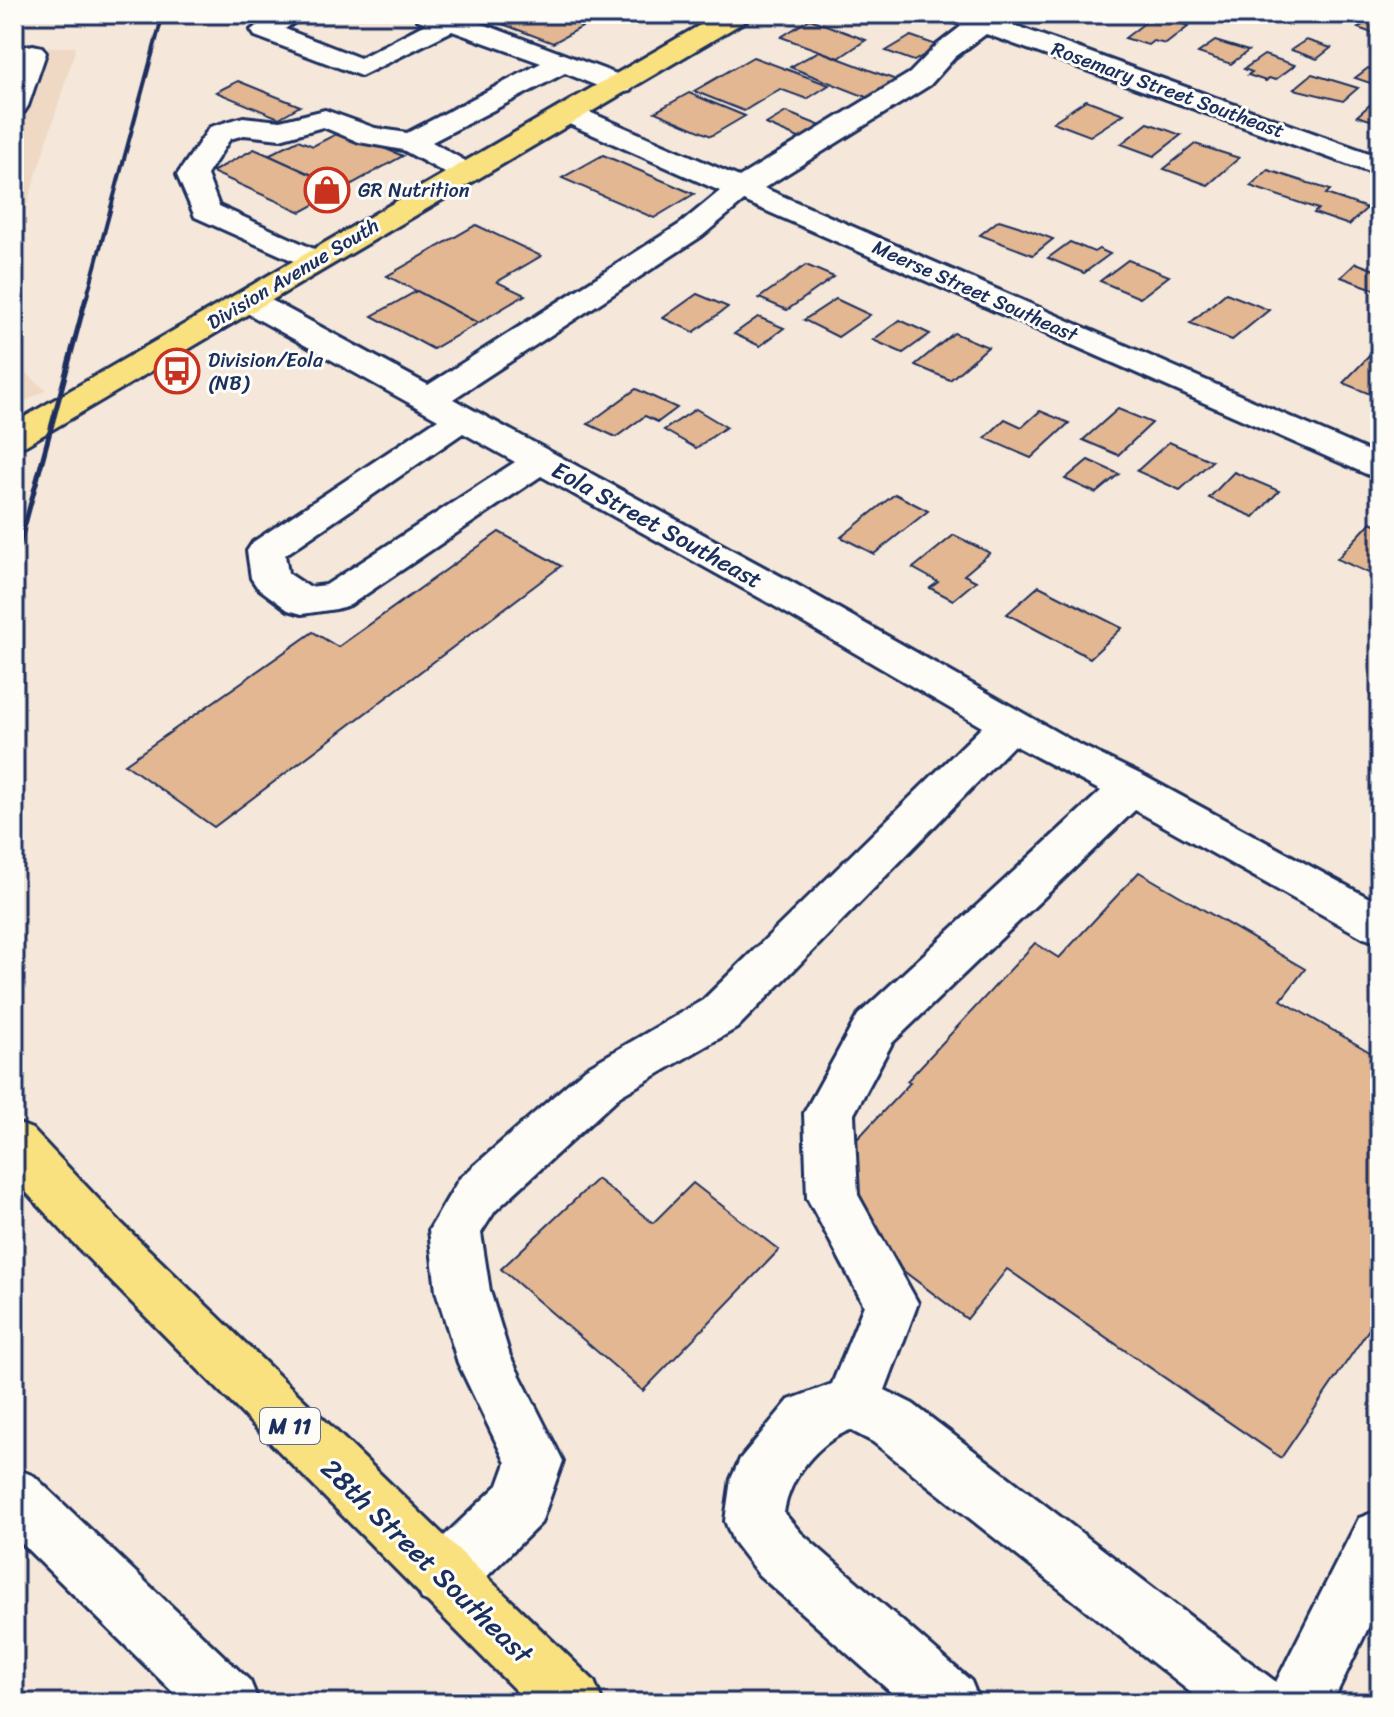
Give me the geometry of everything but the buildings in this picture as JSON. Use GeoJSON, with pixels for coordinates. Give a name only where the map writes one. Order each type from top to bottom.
{"type":"FeatureCollection","features":[{"type":"Feature","properties":{"kind":"main road","name":"Division Avenue South"},"geometry":{"type":"LineString","coordinates":[[14,438],[738,14]]}},
{"type":"Feature","properties":{"kind":"main road","name":"28th Street Southeast"},"geometry":{"type":"LineString","coordinates":[[14,1144],[99,1235],[443,1578],[546,1694]]}},
{"type":"Feature","properties":{"kind":"street"},"geometry":{"type":"LineString","coordinates":[[293,14],[264,30],[361,68],[438,18],[495,36],[620,85]]}},
{"type":"Feature","properties":{"kind":"street"},"geometry":{"type":"LineString","coordinates":[[428,400],[691,230],[741,189],[920,79],[977,17]]}},
{"type":"Feature","properties":{"kind":"street","name":"Rosemary Street Southeast"},"geometry":{"type":"LineString","coordinates":[[977,17],[1380,167]]}},
{"type":"Feature","properties":{"kind":"street"},"geometry":{"type":"LineString","coordinates":[[14,106],[33,53]]}},
{"type":"Feature","properties":{"kind":"street"},"geometry":{"type":"LineString","coordinates":[[411,142],[561,64]]}},
{"type":"Feature","properties":{"kind":"street","name":"Meerse Street Southeast"},"geometry":{"type":"LineString","coordinates":[[570,114],[1380,469]]}},
{"type":"Feature","properties":{"kind":"street"},"geometry":{"type":"LineString","coordinates":[[314,261],[206,211],[192,175],[220,133],[243,126],[280,130],[325,118],[369,136],[411,142],[466,173]]}},
{"type":"Feature","properties":{"kind":"street","name":"Eola Street Southeast"},"geometry":{"type":"LineString","coordinates":[[249,301],[783,594],[1061,754],[1131,788],[1380,925]]}},
{"type":"Feature","properties":{"kind":"street"},"geometry":{"type":"LineString","coordinates":[[462,418],[266,551],[270,578],[302,601],[336,596],[540,461]]}},
{"type":"Feature","properties":{"kind":"street"},"geometry":{"type":"LineString","coordinates":[[443,1578],[521,1503],[535,1461],[485,1363],[463,1291],[455,1230],[477,1195],[603,1082],[720,1014],[1010,724]]}},
{"type":"Feature","properties":{"kind":"street"},"geometry":{"type":"LineString","coordinates":[[852,1403],[891,1303],[833,1198],[829,1113],[875,1029],[1131,788]]}},
{"type":"Feature","properties":{"kind":"street"},"geometry":{"type":"LineString","coordinates":[[949,1703],[780,1554],[754,1521],[760,1479],[809,1419],[852,1403],[893,1423],[1254,1703]]}},
{"type":"Feature","properties":{"kind":"street"},"geometry":{"type":"LineString","coordinates":[[14,1496],[228,1703]]}},
{"type":"Feature","properties":{"kind":"street"},"geometry":{"type":"LineString","coordinates":[[1299,1703],[1380,1539]]}},
{"type":"Feature","properties":{"kind":"shaded area"},"geometry":{"type":"Polygon","coordinates":[[[14,47],[76,47],[14,247],[14,47]]]}},
{"type":"Feature","properties":{"kind":"shaded area"},"geometry":{"type":"Polygon","coordinates":[[[14,363],[46,390],[14,407],[14,363]]]}},
{"type":"Feature","properties":{"kind":"railway"},"geometry":{"type":"LineString","coordinates":[[86,300],[163,14]]}},
{"type":"Feature","properties":{"kind":"railway"},"geometry":{"type":"LineString","coordinates":[[14,565],[86,298]]}},
{"type":"Feature","properties":{"kind":"place","name":"GR Nutrition"},"geometry":{"type":"Point","coordinates":[327,190]}},
{"type":"Feature","properties":{"kind":"place","name":"Division/Eola (NB)"},"geometry":{"type":"Point","coordinates":[177,371]}}]}
